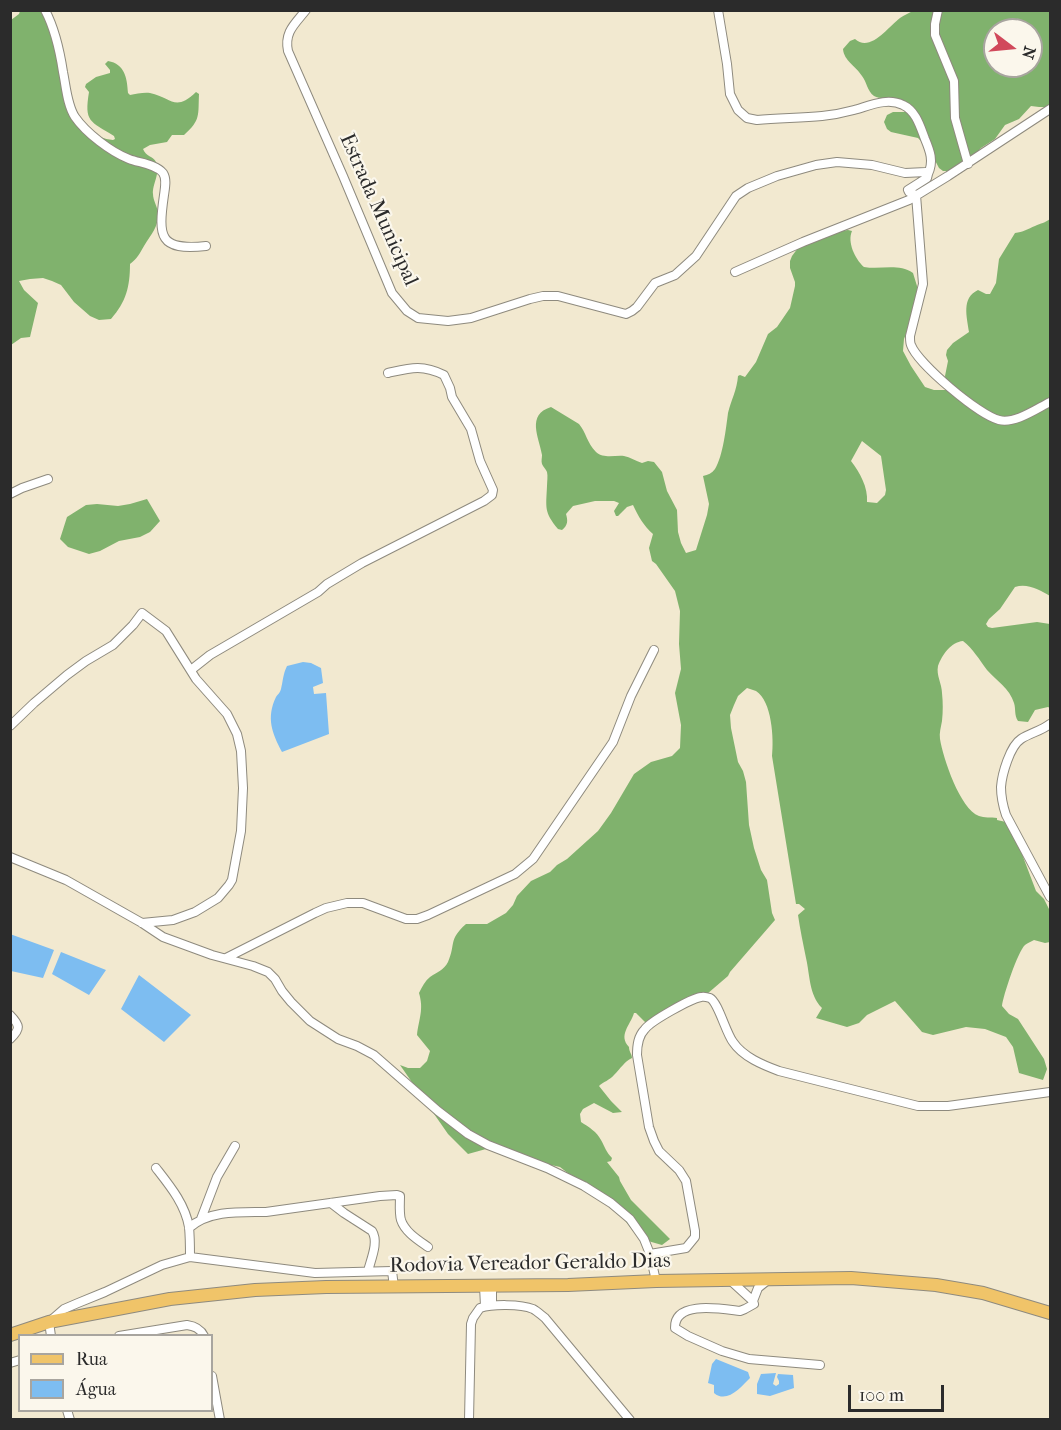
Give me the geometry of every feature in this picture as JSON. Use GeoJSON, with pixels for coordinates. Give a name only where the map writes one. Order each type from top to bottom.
{"type":"FeatureCollection","features":[{"type":"Feature","properties":{"kind":"main road","name":"Rodovia Vereador Geraldo Dias"},"geometry":{"type":"LineString","coordinates":[[10,1335],[49,1322],[134,1304],[210,1293],[326,1287],[568,1285],[656,1281],[851,1278],[936,1285],[983,1293],[1050,1313]]}},
{"type":"Feature","properties":{"kind":"street"},"geometry":{"type":"LineString","coordinates":[[45,10],[60,56],[69,102],[74,115],[86,129],[107,146],[128,159],[160,170],[164,175],[161,231],[165,238],[180,247],[206,246]]}},
{"type":"Feature","properties":{"kind":"street","name":"Estrada Municipal"},"geometry":{"type":"LineString","coordinates":[[306,10],[288,33],[288,51],[392,293],[407,311],[418,318],[448,321],[471,318],[543,296],[569,298],[626,314],[637,307],[655,283],[675,275],[691,261],[706,243],[736,196],[747,188],[777,176],[816,165],[837,162],[872,165],[905,173],[928,174]]}},
{"type":"Feature","properties":{"kind":"street"},"geometry":{"type":"LineString","coordinates":[[718,10],[730,94],[738,110],[747,118],[757,120],[823,116],[877,103],[902,104],[912,111],[918,121],[932,159],[927,178],[908,190],[916,195]]}},
{"type":"Feature","properties":{"kind":"street"},"geometry":{"type":"LineString","coordinates":[[938,10],[935,35],[954,81],[955,118],[968,164]]}},
{"type":"Feature","properties":{"kind":"street"},"geometry":{"type":"LineString","coordinates":[[735,272],[802,242],[909,200],[1050,110]]}},
{"type":"Feature","properties":{"kind":"street"},"geometry":{"type":"LineString","coordinates":[[916,195],[923,284],[910,344],[925,365],[956,393],[999,420],[1012,419],[1050,402]]}},
{"type":"Feature","properties":{"kind":"street"},"geometry":{"type":"LineString","coordinates":[[191,670],[210,655],[318,592],[362,563],[492,495],[493,490],[480,461],[471,429],[452,397],[444,375],[425,367],[413,367],[388,373]]}},
{"type":"Feature","properties":{"kind":"street"},"geometry":{"type":"LineString","coordinates":[[10,494],[48,479]]}},
{"type":"Feature","properties":{"kind":"street"},"geometry":{"type":"LineString","coordinates":[[10,726],[67,675],[112,645],[142,613],[166,631],[191,670],[227,714],[242,751],[241,831],[232,880],[218,898],[195,912],[172,920],[142,923]]}},
{"type":"Feature","properties":{"kind":"street"},"geometry":{"type":"LineString","coordinates":[[226,958],[315,913],[336,905],[363,903],[400,918],[417,919],[515,874],[533,859],[613,742],[631,696],[654,650]]}},
{"type":"Feature","properties":{"kind":"street"},"geometry":{"type":"LineString","coordinates":[[1050,724],[1017,742],[1006,766],[1001,787],[1006,815],[1050,897]]}},
{"type":"Feature","properties":{"kind":"street"},"geometry":{"type":"LineString","coordinates":[[10,857],[66,880],[164,937],[268,972],[291,1002],[310,1021],[325,1032],[374,1055],[468,1134],[488,1145],[584,1186],[611,1203],[638,1228],[650,1254],[656,1281]]}},
{"type":"Feature","properties":{"kind":"street"},"geometry":{"type":"LineString","coordinates":[[650,1254],[686,1248],[695,1237],[695,1231],[686,1180],[659,1151],[649,1127],[637,1047],[639,1038],[651,1022],[696,998],[711,998],[716,1004],[733,1043],[746,1055],[779,1071],[926,1106],[948,1106],[1050,1092]]}},
{"type":"Feature","properties":{"kind":"street"},"geometry":{"type":"LineString","coordinates":[[10,1015],[18,1023],[18,1028],[16,1034],[10,1039]]}},
{"type":"Feature","properties":{"kind":"street"},"geometry":{"type":"LineString","coordinates":[[201,1219],[217,1177],[235,1146]]}},
{"type":"Feature","properties":{"kind":"street"},"geometry":{"type":"LineString","coordinates":[[156,1168],[181,1203],[189,1228],[190,1257]]}},
{"type":"Feature","properties":{"kind":"street"},"geometry":{"type":"LineString","coordinates":[[189,1228],[201,1219],[214,1216],[248,1211],[266,1212],[397,1195],[400,1196],[400,1219],[404,1226],[414,1238],[428,1247]]}},
{"type":"Feature","properties":{"kind":"street"},"geometry":{"type":"LineString","coordinates":[[331,1203],[375,1235],[375,1246],[368,1271]]}},
{"type":"Feature","properties":{"kind":"street"},"geometry":{"type":"LineString","coordinates":[[51,1334],[49,1322],[64,1310],[162,1265],[190,1257],[315,1273],[392,1271],[394,1287]]}},
{"type":"Feature","properties":{"kind":"street"},"geometry":{"type":"LineString","coordinates":[[730,1280],[753,1300]]}},
{"type":"Feature","properties":{"kind":"street"},"geometry":{"type":"LineString","coordinates":[[768,1280],[758,1288],[753,1300],[754,1304],[745,1310],[695,1308],[685,1311],[676,1320],[675,1328],[722,1351],[749,1359],[820,1365]]}},
{"type":"Feature","properties":{"kind":"street"},"geometry":{"type":"LineString","coordinates":[[488,1286],[489,1306]]}},
{"type":"Feature","properties":{"kind":"street"},"geometry":{"type":"LineString","coordinates":[[469,1419],[471,1324],[480,1308],[489,1306],[527,1307],[545,1318],[630,1419]]}},
{"type":"Feature","properties":{"kind":"street"},"geometry":{"type":"LineString","coordinates":[[125,1334],[187,1325],[194,1326],[203,1334]]}},
{"type":"Feature","properties":{"kind":"street"},"geometry":{"type":"LineString","coordinates":[[213,1381],[220,1419]]}},
{"type":"Feature","properties":{"kind":"green space"},"geometry":{"type":"Polygon","coordinates":[[[20,11],[43,11],[47,16],[72,105],[83,124],[91,132],[101,137],[115,139],[94,123],[88,115],[89,92],[85,87],[96,77],[110,73],[105,64],[108,61],[122,68],[130,95],[150,93],[178,102],[189,98],[196,92],[199,94],[198,117],[184,135],[172,135],[167,142],[150,145],[143,149],[155,160],[157,166],[153,194],[158,212],[157,222],[140,253],[130,264],[126,294],[116,313],[111,319],[99,320],[90,316],[74,302],[61,285],[43,278],[19,281],[24,290],[38,303],[30,337],[21,338],[11,345],[11,20],[20,11]]]}},
{"type":"Feature","properties":{"kind":"green space"},"geometry":{"type":"Polygon","coordinates":[[[913,11],[1050,11],[1050,107],[1031,106],[1019,119],[1005,125],[995,139],[981,148],[968,161],[948,171],[943,171],[918,138],[887,129],[884,122],[887,115],[893,112],[908,112],[895,102],[874,96],[844,53],[843,49],[850,41],[855,39],[867,43],[873,41],[900,18],[913,11]]]}},
{"type":"Feature","properties":{"kind":"green space"},"geometry":{"type":"Polygon","coordinates":[[[1050,219],[1050,596],[1038,589],[1015,587],[986,624],[992,628],[1037,622],[1050,624],[1050,708],[1035,710],[1028,722],[1018,721],[1009,693],[963,641],[948,650],[938,666],[943,703],[940,739],[959,794],[965,804],[981,817],[997,818],[997,820],[1006,822],[1014,833],[1036,891],[1044,899],[1050,911],[1050,942],[1034,940],[1022,949],[1011,974],[1002,1006],[1018,1019],[1044,1059],[1047,1069],[1043,1080],[1019,1073],[1013,1047],[1006,1037],[985,1029],[966,1027],[933,1035],[922,1032],[895,1001],[867,1015],[859,1023],[847,1027],[816,1018],[822,1008],[812,991],[798,915],[805,909],[796,904],[772,756],[773,740],[769,711],[761,696],[756,691],[747,688],[738,696],[730,715],[731,728],[738,762],[746,782],[749,825],[754,848],[767,880],[775,920],[728,976],[707,994],[650,1023],[646,1023],[634,1013],[625,1034],[632,1058],[599,1086],[622,1112],[613,1113],[594,1103],[583,1109],[580,1114],[581,1122],[597,1135],[612,1158],[607,1162],[619,1177],[631,1200],[670,1239],[662,1245],[641,1239],[620,1214],[560,1167],[532,1165],[526,1158],[522,1163],[486,1149],[468,1154],[448,1134],[400,1065],[420,1068],[427,1061],[430,1051],[417,1035],[421,989],[428,979],[446,965],[460,929],[466,924],[487,924],[506,913],[531,881],[550,872],[598,831],[634,774],[651,762],[672,756],[680,748],[681,725],[675,693],[681,669],[680,611],[675,591],[652,561],[649,548],[653,534],[633,505],[616,516],[614,511],[619,503],[614,501],[595,501],[573,506],[566,514],[565,526],[562,530],[558,529],[547,509],[547,471],[542,463],[536,427],[539,415],[551,407],[579,424],[599,454],[624,456],[642,463],[654,462],[662,472],[667,491],[677,510],[681,543],[686,553],[696,550],[709,504],[703,476],[710,474],[718,463],[738,376],[745,377],[756,362],[768,334],[777,327],[790,308],[795,282],[790,261],[798,248],[814,235],[848,230],[852,231],[850,240],[853,250],[864,267],[895,267],[913,273],[917,286],[917,299],[915,311],[904,339],[903,351],[925,387],[945,390],[947,350],[969,332],[966,308],[969,298],[978,290],[990,294],[996,283],[999,259],[1015,233],[1050,219]],[[862,441],[851,461],[863,480],[867,502],[877,503],[885,495],[881,456],[862,441]]]}},
{"type":"Feature","properties":{"kind":"green space"},"geometry":{"type":"Polygon","coordinates":[[[147,499],[160,521],[150,532],[140,537],[119,541],[89,554],[68,547],[60,539],[67,517],[86,505],[118,506],[147,499]]]}},
{"type":"Feature","properties":{"kind":"water"},"geometry":{"type":"Polygon","coordinates":[[[303,662],[321,668],[323,683],[313,687],[314,694],[326,693],[329,734],[282,752],[275,738],[271,712],[281,690],[287,666],[303,662]]]}},
{"type":"Feature","properties":{"kind":"water"},"geometry":{"type":"Polygon","coordinates":[[[10,934],[54,950],[43,978],[11,971],[10,934]]]}},
{"type":"Feature","properties":{"kind":"water"},"geometry":{"type":"Polygon","coordinates":[[[61,952],[106,970],[89,995],[52,974],[61,952]]]}},
{"type":"Feature","properties":{"kind":"water"},"geometry":{"type":"Polygon","coordinates":[[[139,975],[191,1015],[164,1042],[121,1009],[139,975]]]}},
{"type":"Feature","properties":{"kind":"water"},"geometry":{"type":"Polygon","coordinates":[[[716,1359],[748,1372],[750,1378],[734,1393],[724,1397],[719,1396],[714,1393],[714,1385],[708,1383],[712,1364],[716,1359]]]}},
{"type":"Feature","properties":{"kind":"water"},"geometry":{"type":"Polygon","coordinates":[[[776,1373],[773,1384],[776,1386],[779,1384],[778,1374],[793,1375],[794,1388],[770,1396],[757,1394],[757,1384],[761,1374],[776,1373]]]}}]}
